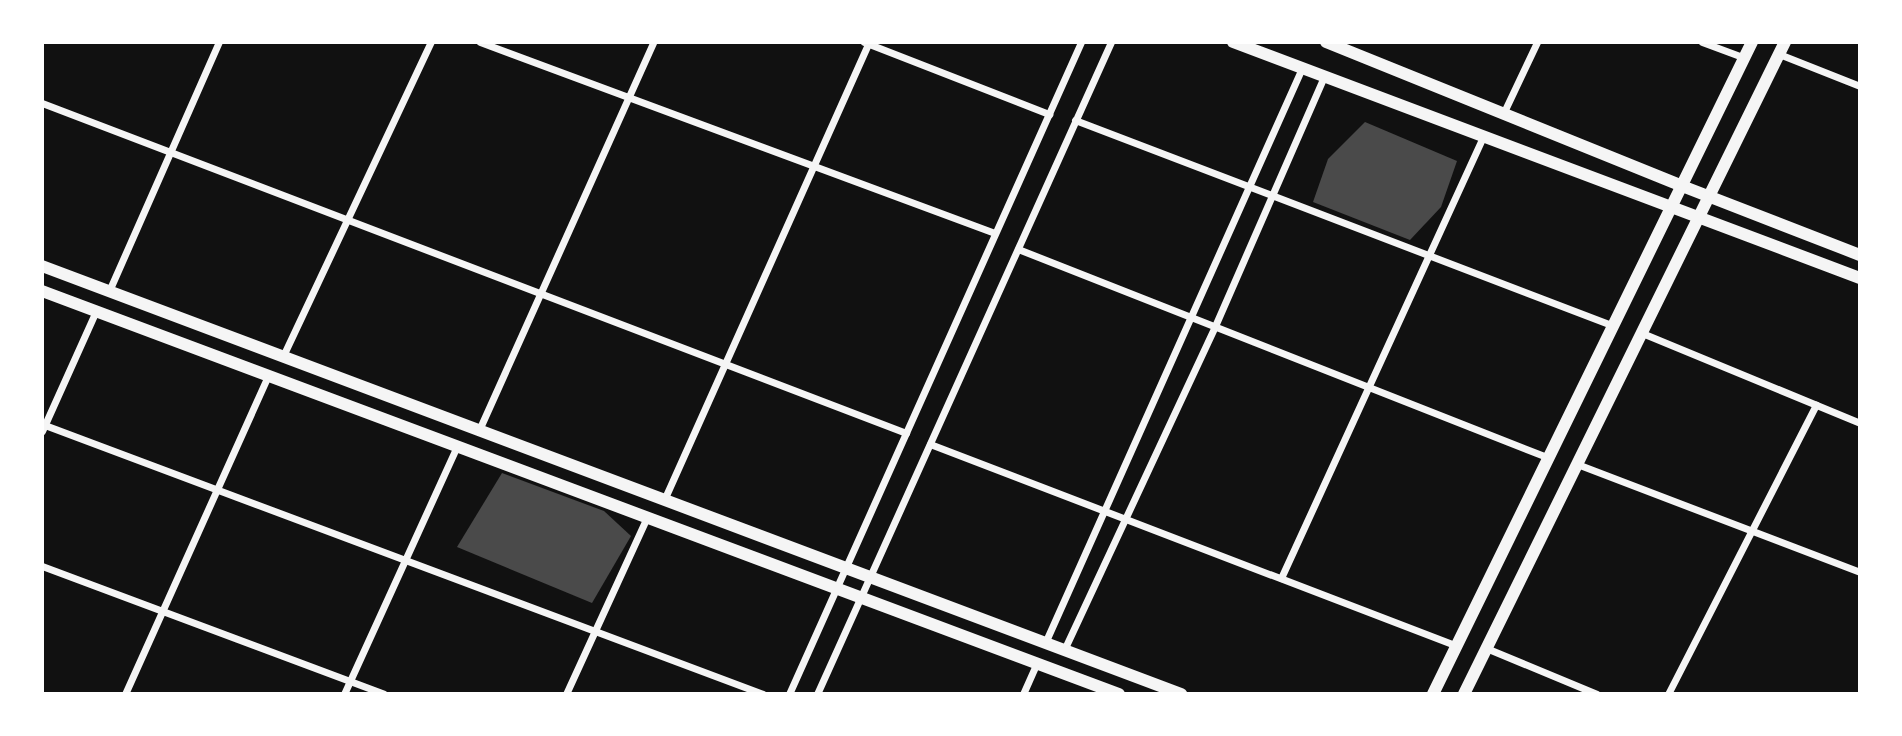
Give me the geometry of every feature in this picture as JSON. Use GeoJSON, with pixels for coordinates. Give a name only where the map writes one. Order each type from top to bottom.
{"type":"FeatureCollection","features":[{"type":"Feature","properties":{"kind":"main road"},"geometry":{"type":"LineString","coordinates":[[1233,42],[1860,278]]}},
{"type":"Feature","properties":{"kind":"main road"},"geometry":{"type":"LineString","coordinates":[[1326,42],[1342,45],[1503,114],[1860,254]]}},
{"type":"Feature","properties":{"kind":"main road"},"geometry":{"type":"LineString","coordinates":[[1433,694],[1752,42]]}},
{"type":"Feature","properties":{"kind":"main road"},"geometry":{"type":"LineString","coordinates":[[1464,694],[1782,48]]}},
{"type":"Feature","properties":{"kind":"main road"},"geometry":{"type":"LineString","coordinates":[[42,266],[1181,694]]}},
{"type":"Feature","properties":{"kind":"main road"},"geometry":{"type":"LineString","coordinates":[[42,291],[1119,694]]}},
{"type":"Feature","properties":{"kind":"street"},"geometry":{"type":"LineString","coordinates":[[108,291],[219,42]]}},
{"type":"Feature","properties":{"kind":"street"},"geometry":{"type":"LineString","coordinates":[[283,356],[431,42]]}},
{"type":"Feature","properties":{"kind":"street"},"geometry":{"type":"LineString","coordinates":[[481,42],[995,233]]}},
{"type":"Feature","properties":{"kind":"street"},"geometry":{"type":"LineString","coordinates":[[479,430],[653,42]]}},
{"type":"Feature","properties":{"kind":"street"},"geometry":{"type":"LineString","coordinates":[[789,694],[1081,42]]}},
{"type":"Feature","properties":{"kind":"street"},"geometry":{"type":"LineString","coordinates":[[817,694],[1111,42]]}},
{"type":"Feature","properties":{"kind":"street"},"geometry":{"type":"LineString","coordinates":[[1503,114],[1537,42]]}},
{"type":"Feature","properties":{"kind":"street"},"geometry":{"type":"LineString","coordinates":[[1702,42],[1745,58]]}},
{"type":"Feature","properties":{"kind":"street"},"geometry":{"type":"LineString","coordinates":[[664,500],[867,43],[1049,114]]}},
{"type":"Feature","properties":{"kind":"street"},"geometry":{"type":"LineString","coordinates":[[1782,48],[1860,86]]}},
{"type":"Feature","properties":{"kind":"street"},"geometry":{"type":"LineString","coordinates":[[1045,643],[1302,68]]}},
{"type":"Feature","properties":{"kind":"street"},"geometry":{"type":"LineString","coordinates":[[1063,650],[1214,326],[1324,76]]}},
{"type":"Feature","properties":{"kind":"street"},"geometry":{"type":"LineString","coordinates":[[42,103],[906,433]]}},
{"type":"Feature","properties":{"kind":"street"},"geometry":{"type":"LineString","coordinates":[[1075,120],[1614,326]]}},
{"type":"Feature","properties":{"kind":"street"},"geometry":{"type":"LineString","coordinates":[[1281,578],[1483,136]]}},
{"type":"Feature","properties":{"kind":"street"},"geometry":{"type":"LineString","coordinates":[[1017,249],[1549,458]]}},
{"type":"Feature","properties":{"kind":"street"},"geometry":{"type":"LineString","coordinates":[[96,311],[43,427],[763,694]]}},
{"type":"Feature","properties":{"kind":"street"},"geometry":{"type":"LineString","coordinates":[[1642,333],[1860,423]]}},
{"type":"Feature","properties":{"kind":"street"},"geometry":{"type":"LineString","coordinates":[[125,694],[268,376]]}},
{"type":"Feature","properties":{"kind":"street"},"geometry":{"type":"LineString","coordinates":[[1668,694],[1754,531],[1816,405]]}},
{"type":"Feature","properties":{"kind":"street"},"geometry":{"type":"LineString","coordinates":[[930,444],[1457,646]]}},
{"type":"Feature","properties":{"kind":"street"},"geometry":{"type":"LineString","coordinates":[[344,694],[457,446]]}},
{"type":"Feature","properties":{"kind":"street"},"geometry":{"type":"LineString","coordinates":[[1577,464],[1860,572]]}},
{"type":"Feature","properties":{"kind":"street"},"geometry":{"type":"LineString","coordinates":[[566,694],[647,517]]}},
{"type":"Feature","properties":{"kind":"street"},"geometry":{"type":"LineString","coordinates":[[42,566],[384,694]]}},
{"type":"Feature","properties":{"kind":"street"},"geometry":{"type":"LineString","coordinates":[[1486,649],[1597,694]]}},
{"type":"Feature","properties":{"kind":"street"},"geometry":{"type":"LineString","coordinates":[[1023,694],[1037,663]]}},
{"type":"Feature","properties":{"kind":"building"},"geometry":{"type":"Polygon","coordinates":[[[1365,122],[1457,161],[1441,207],[1410,240],[1313,202],[1328,159],[1365,122]]]}},
{"type":"Feature","properties":{"kind":"building"},"geometry":{"type":"Polygon","coordinates":[[[502,473],[604,511],[631,536],[592,603],[457,547],[502,473]]]}}]}
